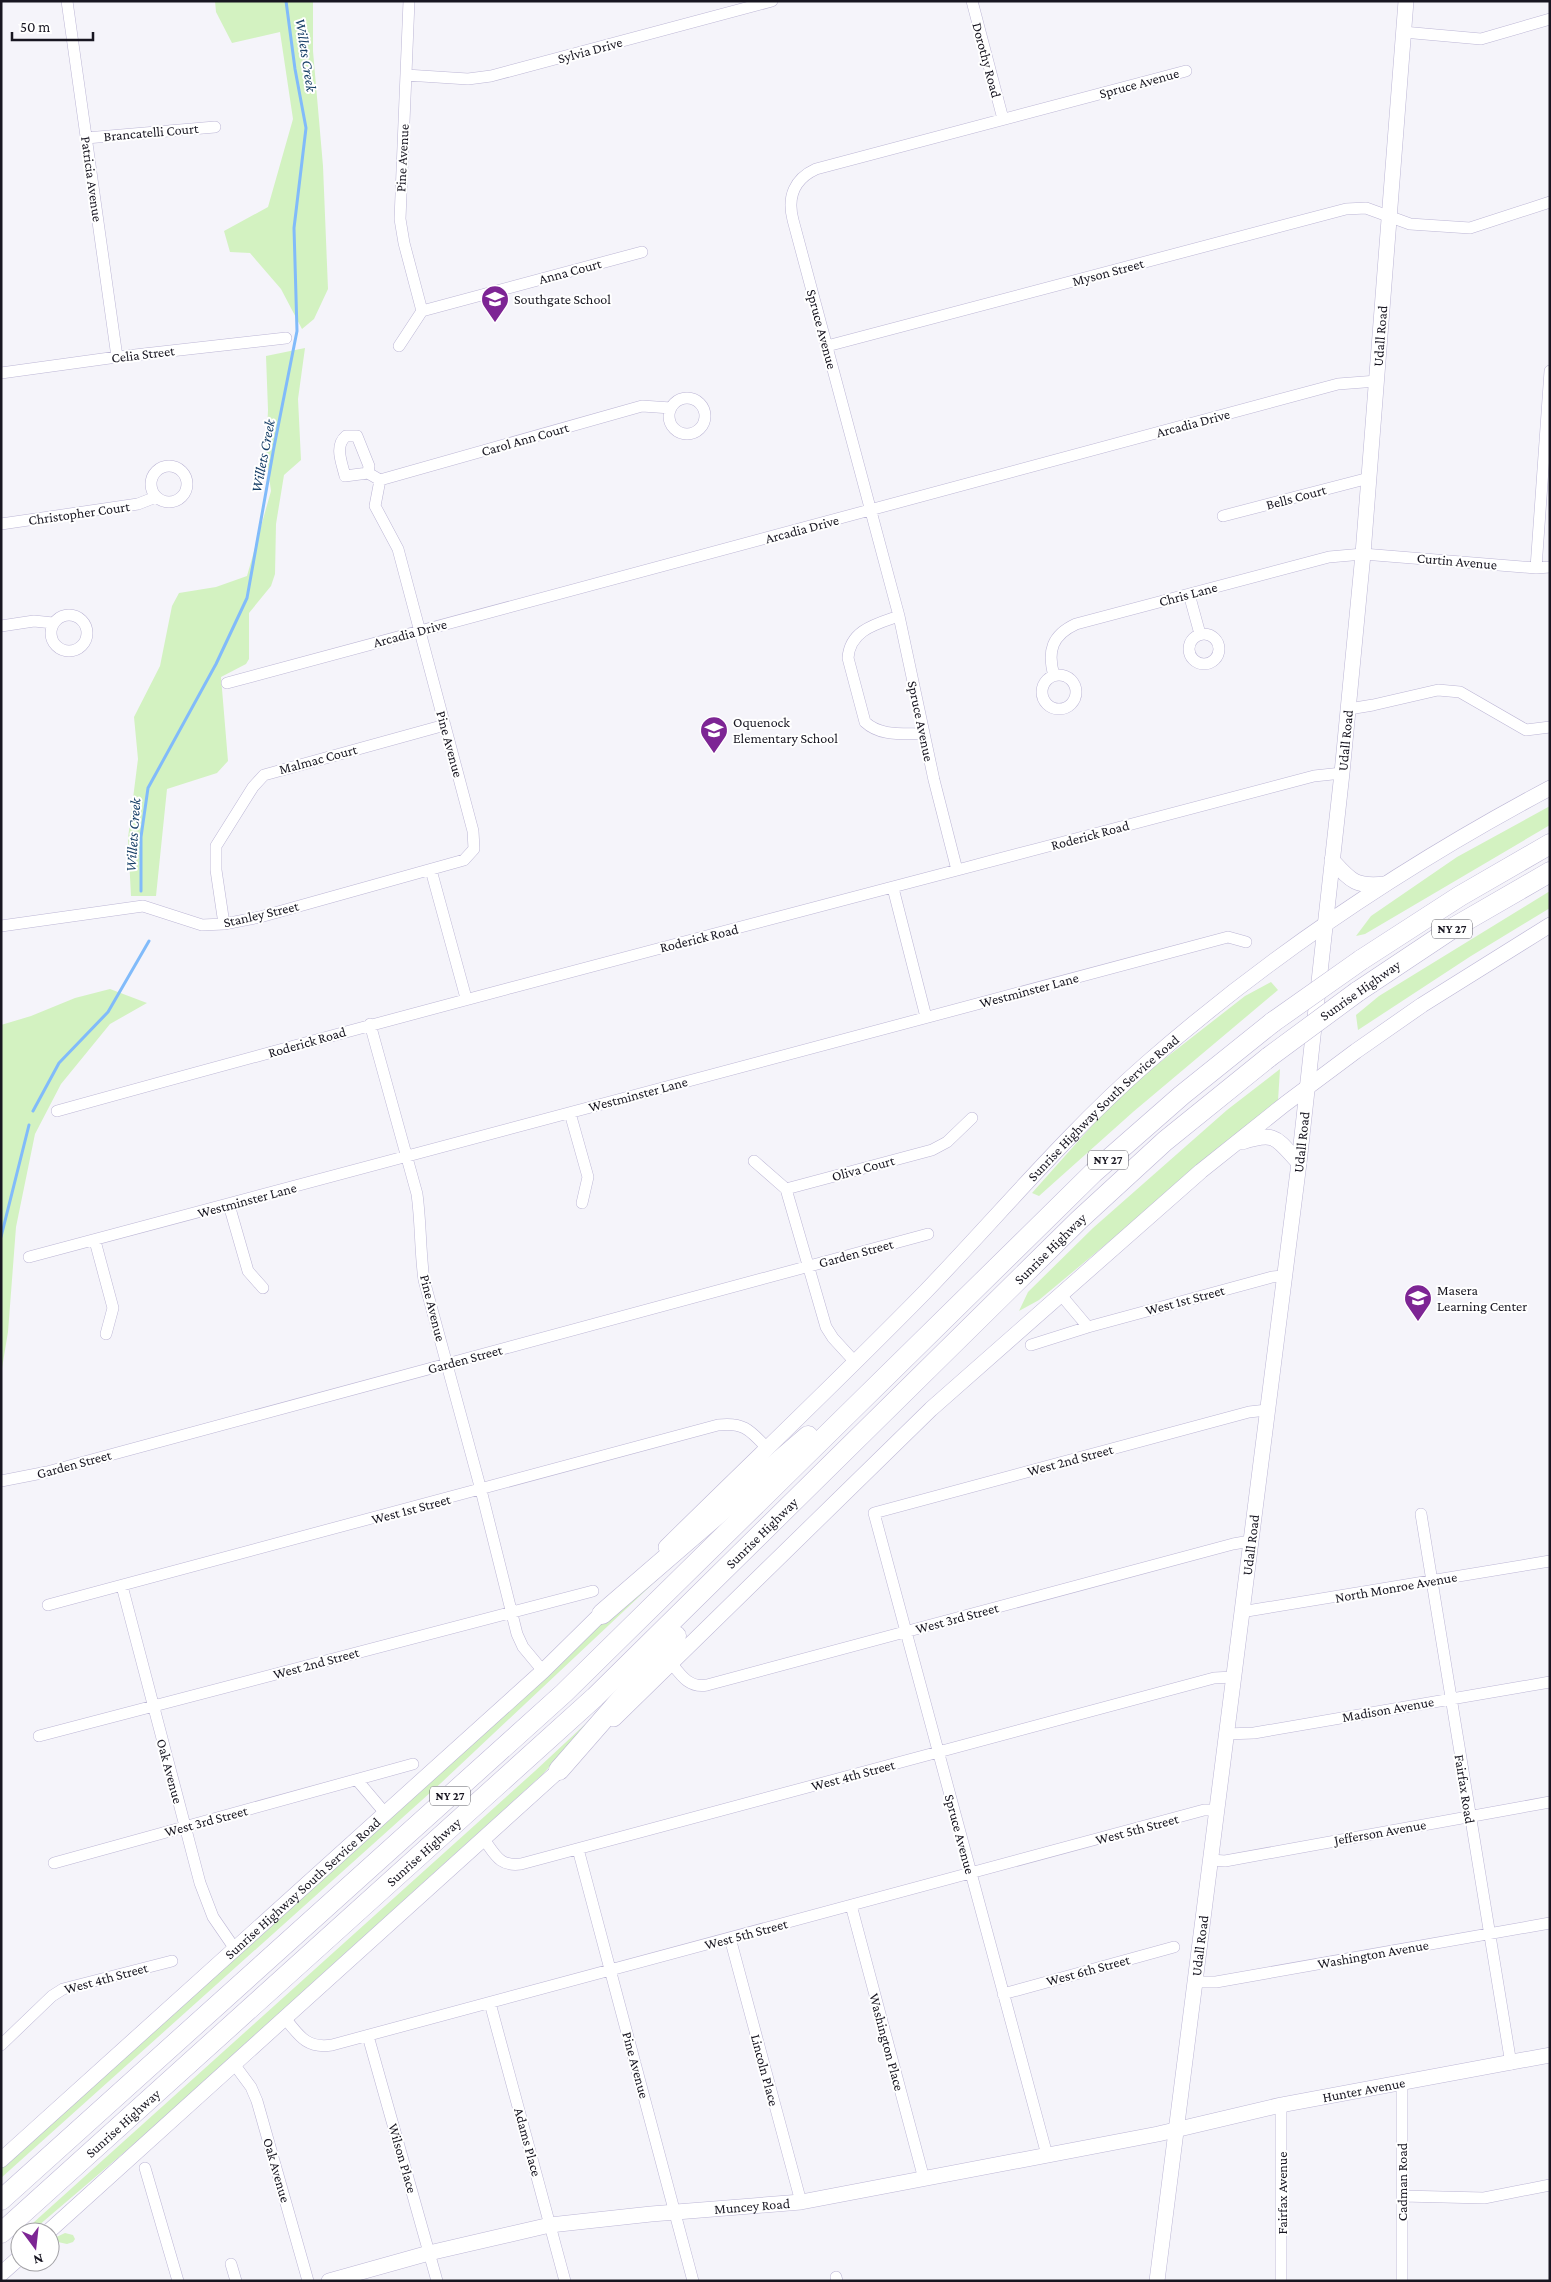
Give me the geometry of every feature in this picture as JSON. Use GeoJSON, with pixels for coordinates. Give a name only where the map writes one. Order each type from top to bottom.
{"type":"FeatureCollection","features":[{"type":"Feature","properties":{"kind":"highway","name":"Sunrise Highway"},"geometry":{"type":"LineString","coordinates":[[1,2200],[564,1693],[1100,1166],[1182,1095],[1274,1022],[1361,960],[1444,905],[1550,844]]}},
{"type":"Feature","properties":{"kind":"highway","name":"Sunrise Highway"},"geometry":{"type":"LineString","coordinates":[[1,2233],[574,1716],[736,1560],[1100,1200],[1180,1128],[1269,1057],[1357,992],[1447,932],[1550,872]]}},
{"type":"Feature","properties":{"kind":"highway"},"geometry":{"type":"LineString","coordinates":[[602,1614],[810,1434],[886,1376]]}},
{"type":"Feature","properties":{"kind":"highway"},"geometry":{"type":"LineString","coordinates":[[559,1770],[681,1631],[736,1560]]}},
{"type":"Feature","properties":{"kind":"main road","name":"Udall Road"},"geometry":{"type":"LineString","coordinates":[[1157,2281],[1283,1276],[1299,1163],[1349,709],[1370,478],[1406,1]]}},
{"type":"Feature","properties":{"kind":"main road"},"geometry":{"type":"LineString","coordinates":[[1324,926],[1484,824],[1550,788]]}},
{"type":"Feature","properties":{"kind":"main road"},"geometry":{"type":"LineString","coordinates":[[1332,860],[1356,884],[1366,886],[1389,883]]}},
{"type":"Feature","properties":{"kind":"main road","name":"Sunrise Highway"},"geometry":{"type":"LineString","coordinates":[[59,2222],[559,1770],[672,1664],[903,1436],[1231,1146],[1306,1087],[1416,1009],[1550,925]]}},
{"type":"Feature","properties":{"kind":"main road","name":"Sunrise Highway South Service Road"},"geometry":{"type":"LineString","coordinates":[[855,1362],[905,1312],[1042,1165],[1126,1081],[1218,1004],[1324,926]]}},
{"type":"Feature","properties":{"kind":"main road"},"geometry":{"type":"LineString","coordinates":[[1231,1146],[1259,1137],[1270,1136],[1279,1142],[1299,1163]]}},
{"type":"Feature","properties":{"kind":"main road"},"geometry":{"type":"LineString","coordinates":[[602,1614],[638,1575],[855,1362]]}},
{"type":"Feature","properties":{"kind":"main road","name":"Sunrise Highway South Service Road"},"geometry":{"type":"LineString","coordinates":[[1,2160],[543,1670],[602,1614]]}},
{"type":"Feature","properties":{"kind":"main road","name":"Hunter Avenue"},"geometry":{"type":"LineString","coordinates":[[1177,2130],[1281,2105],[1511,2064],[1550,2055]]}},
{"type":"Feature","properties":{"kind":"main road","name":"Muncey Road"},"geometry":{"type":"LineString","coordinates":[[329,2281],[429,2254],[550,2225],[675,2212],[801,2202],[1177,2130]]}},
{"type":"Feature","properties":{"kind":"street","name":"Patricia Avenue"},"geometry":{"type":"LineString","coordinates":[[68,1],[117,357]]}},
{"type":"Feature","properties":{"kind":"street","name":"Pine Avenue"},"geometry":{"type":"LineString","coordinates":[[409,1],[400,219],[404,243],[422,311]]}},
{"type":"Feature","properties":{"kind":"street","name":"Sylvia Drive"},"geometry":{"type":"LineString","coordinates":[[406,75],[468,78],[492,76],[772,1]]}},
{"type":"Feature","properties":{"kind":"street","name":"Dorothy Road"},"geometry":{"type":"LineString","coordinates":[[972,1],[1003,119]]}},
{"type":"Feature","properties":{"kind":"street"},"geometry":{"type":"LineString","coordinates":[[1404,32],[1481,39],[1550,20]]}},
{"type":"Feature","properties":{"kind":"street","name":"Spruce Avenue"},"geometry":{"type":"LineString","coordinates":[[957,870],[924,734],[899,616],[790,206],[791,195],[796,183],[816,169],[1186,71]]}},
{"type":"Feature","properties":{"kind":"street","name":"Brancatelli Court"},"geometry":{"type":"LineString","coordinates":[[86,138],[215,126]]}},
{"type":"Feature","properties":{"kind":"street","name":"Myson Street"},"geometry":{"type":"LineString","coordinates":[[827,346],[1346,209],[1366,208],[1410,224],[1470,228],[1550,202]]}},
{"type":"Feature","properties":{"kind":"street","name":"Anna Court"},"geometry":{"type":"LineString","coordinates":[[422,311],[642,252]]}},
{"type":"Feature","properties":{"kind":"street"},"geometry":{"type":"LineString","coordinates":[[399,346],[422,311]]}},
{"type":"Feature","properties":{"kind":"street","name":"Celia Street"},"geometry":{"type":"LineString","coordinates":[[1,373],[117,357],[286,338]]}},
{"type":"Feature","properties":{"kind":"street"},"geometry":{"type":"LineString","coordinates":[[1536,568],[1550,371]]}},
{"type":"Feature","properties":{"kind":"street","name":"Arcadia Drive"},"geometry":{"type":"LineString","coordinates":[[227,683],[1338,384],[1377,381]]}},
{"type":"Feature","properties":{"kind":"street","name":"Carol Ann Court"},"geometry":{"type":"LineString","coordinates":[[380,480],[642,406],[671,408]]}},
{"type":"Feature","properties":{"kind":"street"},"geometry":{"type":"LineString","coordinates":[[368,473],[380,480]]}},
{"type":"Feature","properties":{"kind":"street","name":"Bells Court"},"geometry":{"type":"LineString","coordinates":[[1223,516],[1370,478]]}},
{"type":"Feature","properties":{"kind":"street","name":"Pine Avenue"},"geometry":{"type":"LineString","coordinates":[[380,480],[375,506],[398,549],[474,832],[474,849],[464,860],[431,870]]}},
{"type":"Feature","properties":{"kind":"street","name":"Christopher Court"},"geometry":{"type":"LineString","coordinates":[[1,524],[138,504],[156,497]]}},
{"type":"Feature","properties":{"kind":"street","name":"Curtin Avenue"},"geometry":{"type":"LineString","coordinates":[[1363,554],[1536,568],[1550,567]]}},
{"type":"Feature","properties":{"kind":"street","name":"Chris Lane"},"geometry":{"type":"LineString","coordinates":[[1054,676],[1052,661],[1054,641],[1063,630],[1076,624],[1329,556],[1363,554]]}},
{"type":"Feature","properties":{"kind":"street"},"geometry":{"type":"LineString","coordinates":[[1189,594],[1200,634]]}},
{"type":"Feature","properties":{"kind":"street"},"geometry":{"type":"LineString","coordinates":[[899,616],[858,633],[848,650],[848,658],[866,722],[873,729],[883,732],[924,734]]}},
{"type":"Feature","properties":{"kind":"street"},"geometry":{"type":"LineString","coordinates":[[1,626],[34,621],[54,623]]}},
{"type":"Feature","properties":{"kind":"street"},"geometry":{"type":"LineString","coordinates":[[1349,709],[1373,706],[1438,690],[1460,692],[1526,730],[1550,727]]}},
{"type":"Feature","properties":{"kind":"street","name":"Malmac Court"},"geometry":{"type":"LineString","coordinates":[[224,924],[216,870],[216,846],[253,787],[264,775],[445,725]]}},
{"type":"Feature","properties":{"kind":"street","name":"Roderick Road"},"geometry":{"type":"LineString","coordinates":[[56,1111],[466,998],[893,888],[1314,776],[1342,773]]}},
{"type":"Feature","properties":{"kind":"street"},"geometry":{"type":"LineString","coordinates":[[431,870],[466,998]]}},
{"type":"Feature","properties":{"kind":"street","name":"Stanley Street"},"geometry":{"type":"LineString","coordinates":[[1,926],[144,906],[202,926],[224,924],[260,917],[431,870]]}},
{"type":"Feature","properties":{"kind":"street"},"geometry":{"type":"LineString","coordinates":[[893,888],[926,1017]]}},
{"type":"Feature","properties":{"kind":"street","name":"Westminster Lane"},"geometry":{"type":"LineString","coordinates":[[29,1257],[95,1241],[1228,937],[1246,942]]}},
{"type":"Feature","properties":{"kind":"street","name":"Pine Avenue"},"geometry":{"type":"LineString","coordinates":[[370,1024],[407,1157],[420,1216],[424,1280],[512,1612],[520,1640],[543,1670]]}},
{"type":"Feature","properties":{"kind":"street"},"geometry":{"type":"LineString","coordinates":[[570,1113],[588,1178],[582,1203]]}},
{"type":"Feature","properties":{"kind":"street","name":"Oliva Court"},"geometry":{"type":"LineString","coordinates":[[786,1188],[932,1150],[947,1142],[972,1118]]}},
{"type":"Feature","properties":{"kind":"street"},"geometry":{"type":"LineString","coordinates":[[754,1161],[786,1188],[829,1333],[855,1362]]}},
{"type":"Feature","properties":{"kind":"street"},"geometry":{"type":"LineString","coordinates":[[229,1205],[248,1272],[263,1288]]}},
{"type":"Feature","properties":{"kind":"street","name":"Garden Street"},"geometry":{"type":"LineString","coordinates":[[1,1481],[56,1469],[928,1234]]}},
{"type":"Feature","properties":{"kind":"street"},"geometry":{"type":"LineString","coordinates":[[95,1241],[113,1308],[106,1334]]}},
{"type":"Feature","properties":{"kind":"street","name":"West 1st Street"},"geometry":{"type":"LineString","coordinates":[[1031,1345],[1088,1327],[1262,1279],[1283,1276]]}},
{"type":"Feature","properties":{"kind":"street"},"geometry":{"type":"LineString","coordinates":[[1061,1295],[1088,1327]]}},
{"type":"Feature","properties":{"kind":"street","name":"West 2nd Street"},"geometry":{"type":"LineString","coordinates":[[874,1513],[1240,1414],[1267,1410]]}},
{"type":"Feature","properties":{"kind":"street","name":"West 1st Street"},"geometry":{"type":"LineString","coordinates":[[48,1605],[718,1425],[733,1424],[745,1427],[767,1448]]}},
{"type":"Feature","properties":{"kind":"street","name":"Spruce Avenue"},"geometry":{"type":"LineString","coordinates":[[874,1513],[1002,1994],[1047,2155]]}},
{"type":"Feature","properties":{"kind":"street","name":"Fairfax Road"},"geometry":{"type":"LineString","coordinates":[[1420,1514],[1511,2064]]}},
{"type":"Feature","properties":{"kind":"street","name":"West 3rd Street"},"geometry":{"type":"LineString","coordinates":[[672,1664],[688,1681],[702,1686],[1250,1541]]}},
{"type":"Feature","properties":{"kind":"street","name":"North Monroe Avenue"},"geometry":{"type":"LineString","coordinates":[[1241,1612],[1550,1561]]}},
{"type":"Feature","properties":{"kind":"street","name":"Oak Avenue"},"geometry":{"type":"LineString","coordinates":[[122,1586],[152,1706],[206,1901],[217,1924],[235,1949]]}},
{"type":"Feature","properties":{"kind":"street","name":"West 2nd Street"},"geometry":{"type":"LineString","coordinates":[[39,1736],[593,1591]]}},
{"type":"Feature","properties":{"kind":"street","name":"West 4th Street"},"geometry":{"type":"LineString","coordinates":[[484,1838],[498,1859],[510,1865],[1214,1678],[1233,1677]]}},
{"type":"Feature","properties":{"kind":"street","name":"Madison Avenue"},"geometry":{"type":"LineString","coordinates":[[1226,1734],[1248,1734],[1550,1682]]}},
{"type":"Feature","properties":{"kind":"street","name":"West 3rd Street"},"geometry":{"type":"LineString","coordinates":[[54,1863],[413,1764]]}},
{"type":"Feature","properties":{"kind":"street"},"geometry":{"type":"LineString","coordinates":[[357,1780],[385,1813]]}},
{"type":"Feature","properties":{"kind":"street","name":"Jefferson Avenue"},"geometry":{"type":"LineString","coordinates":[[1211,1860],[1225,1860],[1550,1802]]}},
{"type":"Feature","properties":{"kind":"street","name":"West 5th Street"},"geometry":{"type":"LineString","coordinates":[[284,2018],[305,2041],[314,2046],[332,2045],[1204,1810],[1217,1810]]}},
{"type":"Feature","properties":{"kind":"street","name":"Pine Avenue"},"geometry":{"type":"LineString","coordinates":[[578,1848],[693,2281]]}},
{"type":"Feature","properties":{"kind":"street","name":"Washington Place"},"geometry":{"type":"LineString","coordinates":[[851,1905],[924,2179]]}},
{"type":"Feature","properties":{"kind":"street","name":"Washington Avenue"},"geometry":{"type":"LineString","coordinates":[[1195,1982],[1216,1982],[1550,1922]]}},
{"type":"Feature","properties":{"kind":"street","name":"Lincoln Place"},"geometry":{"type":"LineString","coordinates":[[730,1938],[801,2202]]}},
{"type":"Feature","properties":{"kind":"street","name":"West 6th Street"},"geometry":{"type":"LineString","coordinates":[[1002,1994],[1174,1946]]}},
{"type":"Feature","properties":{"kind":"street","name":"West 4th Street"},"geometry":{"type":"LineString","coordinates":[[1,2045],[52,1996],[63,1989],[172,1961]]}},
{"type":"Feature","properties":{"kind":"street","name":"Adams Place"},"geometry":{"type":"LineString","coordinates":[[490,2003],[565,2281]]}},
{"type":"Feature","properties":{"kind":"street","name":"Wilson Place"},"geometry":{"type":"LineString","coordinates":[[368,2036],[436,2281]]}},
{"type":"Feature","properties":{"kind":"street","name":"Oak Avenue"},"geometry":{"type":"LineString","coordinates":[[234,2064],[251,2086],[257,2101],[308,2281]]}},
{"type":"Feature","properties":{"kind":"street","name":"Cadman Road"},"geometry":{"type":"LineString","coordinates":[[1402,2083],[1402,2281]]}},
{"type":"Feature","properties":{"kind":"street","name":"Fairfax Avenue"},"geometry":{"type":"LineString","coordinates":[[1281,2105],[1281,2281]]}},
{"type":"Feature","properties":{"kind":"street"},"geometry":{"type":"LineString","coordinates":[[145,2168],[178,2281]]}},
{"type":"Feature","properties":{"kind":"street"},"geometry":{"type":"LineString","coordinates":[[1402,2196],[1484,2198],[1550,2185]]}},
{"type":"Feature","properties":{"kind":"street"},"geometry":{"type":"LineString","coordinates":[[231,2264],[236,2281]]}},
{"type":"Feature","properties":{"kind":"green space"},"geometry":{"type":"Polygon","coordinates":[[[215,1],[313,1],[313,51],[323,166],[328,289],[314,319],[302,329],[281,289],[250,253],[230,252],[224,231],[268,207],[293,119],[280,32],[232,43],[216,12],[215,1]]]}},
{"type":"Feature","properties":{"kind":"green space"},"geometry":{"type":"Polygon","coordinates":[[[305,348],[298,399],[301,460],[284,475],[276,524],[275,574],[271,586],[249,613],[249,659],[246,664],[221,677],[228,761],[217,773],[167,789],[156,896],[131,896],[128,838],[138,759],[134,717],[160,666],[172,606],[179,593],[216,587],[247,576],[271,491],[266,455],[268,410],[266,356],[305,348]]]}},
{"type":"Feature","properties":{"kind":"green space"},"geometry":{"type":"Polygon","coordinates":[[[1550,806],[1550,825],[1365,934],[1356,936],[1371,916],[1457,857],[1550,806]]]}},
{"type":"Feature","properties":{"kind":"green space"},"geometry":{"type":"Polygon","coordinates":[[[1550,891],[1550,908],[1471,956],[1358,1030],[1356,1015],[1379,996],[1550,891]]]}},
{"type":"Feature","properties":{"kind":"green space"},"geometry":{"type":"Polygon","coordinates":[[[1271,982],[1278,990],[1133,1112],[1039,1196],[1032,1193],[1122,1092],[1245,996],[1271,982]]]}},
{"type":"Feature","properties":{"kind":"green space"},"geometry":{"type":"Polygon","coordinates":[[[110,989],[147,1003],[110,1024],[61,1084],[35,1134],[16,1227],[8,1332],[1,1374],[1,1025],[31,1016],[75,998],[110,989]]]}},
{"type":"Feature","properties":{"kind":"green space"},"geometry":{"type":"Polygon","coordinates":[[[1280,1069],[1278,1101],[1039,1300],[1019,1311],[1028,1292],[1093,1228],[1227,1110],[1280,1069]]]}},
{"type":"Feature","properties":{"kind":"green space"},"geometry":{"type":"Polygon","coordinates":[[[677,1561],[441,1783],[1,2178],[1,2168],[637,1587],[677,1561]]]}},
{"type":"Feature","properties":{"kind":"green space"},"geometry":{"type":"Polygon","coordinates":[[[595,1715],[543,1774],[141,2138],[43,2222],[34,2222],[595,1715]]]}},
{"type":"Feature","properties":{"kind":"green space"},"geometry":{"type":"Polygon","coordinates":[[[65,2233],[73,2235],[75,2239],[67,2244],[60,2242],[60,2235],[65,2233]]]}},
{"type":"Feature","properties":{"kind":"waterway","name":"Willets Creek"},"geometry":{"type":"LineString","coordinates":[[141,891],[141,837],[148,788],[216,664],[247,598],[297,331],[294,228],[306,128],[295,69],[286,1]]}},
{"type":"Feature","properties":{"kind":"waterway","name":"Willets Creek"},"geometry":{"type":"LineString","coordinates":[[33,1111],[59,1063],[108,1012],[149,941]]}},
{"type":"Feature","properties":{"kind":"waterway","name":"Willets Creek"},"geometry":{"type":"LineString","coordinates":[[1,1237],[29,1125]]}},
{"type":"Feature","properties":{"kind":"place","name":"Southgate School"},"geometry":{"type":"Point","coordinates":[495,323]}},
{"type":"Feature","properties":{"kind":"place","name":"Oquenock Elementary School"},"geometry":{"type":"Point","coordinates":[714,754]}},
{"type":"Feature","properties":{"kind":"place","name":"Masera Learning Center"},"geometry":{"type":"Point","coordinates":[1418,1322]}}]}
